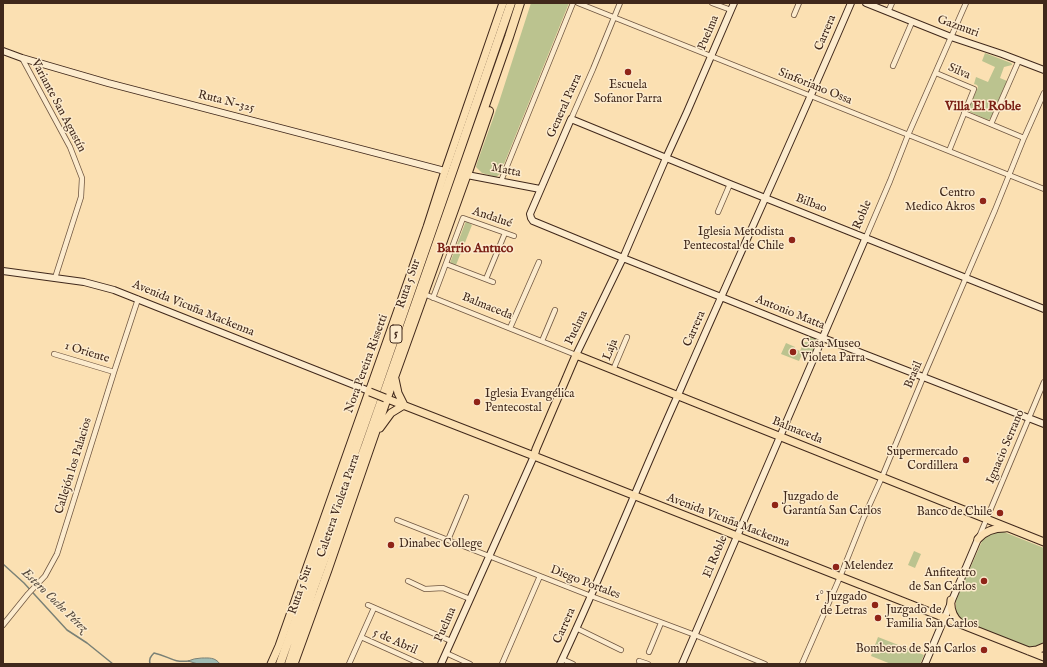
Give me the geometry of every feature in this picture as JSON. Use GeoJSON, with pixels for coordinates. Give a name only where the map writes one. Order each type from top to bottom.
{"type":"FeatureCollection","features":[{"type":"Feature","properties":{"kind":"highway","name":"Ruta 5 Sur"},"geometry":{"type":"LineString","coordinates":[[280,664],[511,3]]}},
{"type":"Feature","properties":{"kind":"highway","name":"Ruta 5 Sur"},"geometry":{"type":"LineString","coordinates":[[289,664],[314,588],[520,3]]}},
{"type":"Feature","properties":{"kind":"highway"},"geometry":{"type":"LineString","coordinates":[[467,175],[491,104],[509,37]]}},
{"type":"Feature","properties":{"kind":"main road","name":"Nora Pereira Rissetti"},"geometry":{"type":"LineString","coordinates":[[271,664],[282,638],[369,392],[503,3]]}},
{"type":"Feature","properties":{"kind":"main road","name":"Caletera Violeta Parra"},"geometry":{"type":"LineString","coordinates":[[294,664],[375,436],[386,398],[467,175]]}},
{"type":"Feature","properties":{"kind":"main road","name":"Balmaceda"},"geometry":{"type":"LineString","coordinates":[[576,355],[1044,542]]}},
{"type":"Feature","properties":{"kind":"main road","name":"Puelma"},"geometry":{"type":"LineString","coordinates":[[534,456],[576,355]]}},
{"type":"Feature","properties":{"kind":"main road"},"geometry":{"type":"LineString","coordinates":[[375,436],[391,414],[404,405],[398,393],[395,376]]}},
{"type":"Feature","properties":{"kind":"main road","name":"Avenida Vicuña Mackenna"},"geometry":{"type":"LineString","coordinates":[[369,392],[840,576],[1025,650],[1043,660]]}},
{"type":"Feature","properties":{"kind":"main road"},"geometry":{"type":"LineString","coordinates":[[978,539],[992,530],[1010,528]]}},
{"type":"Feature","properties":{"kind":"main road"},"geometry":{"type":"LineString","coordinates":[[951,600],[953,615],[958,622],[965,626]]}},
{"type":"Feature","properties":{"kind":"main road"},"geometry":{"type":"LineString","coordinates":[[1025,650],[1033,650],[1044,647]]}},
{"type":"Feature","properties":{"kind":"street"},"geometry":{"type":"LineString","coordinates":[[501,181],[572,3]]}},
{"type":"Feature","properties":{"kind":"street","name":"Sinforiano Ossa"},"geometry":{"type":"LineString","coordinates":[[578,3],[1044,189]]}},
{"type":"Feature","properties":{"kind":"street","name":"General Parra"},"geometry":{"type":"LineString","coordinates":[[530,217],[540,189],[593,69],[620,3]]}},
{"type":"Feature","properties":{"kind":"street"},"geometry":{"type":"LineString","coordinates":[[712,3],[731,10]]}},
{"type":"Feature","properties":{"kind":"street","name":"Puelma"},"geometry":{"type":"LineString","coordinates":[[576,355],[623,258],[734,3]]}},
{"type":"Feature","properties":{"kind":"street"},"geometry":{"type":"LineString","coordinates":[[794,15],[799,3]]}},
{"type":"Feature","properties":{"kind":"street","name":"Carrera"},"geometry":{"type":"LineString","coordinates":[[561,661],[591,596],[851,3]]}},
{"type":"Feature","properties":{"kind":"street","name":"Gazmuri"},"geometry":{"type":"LineString","coordinates":[[866,3],[951,37],[1044,70]]}},
{"type":"Feature","properties":{"kind":"street"},"geometry":{"type":"LineString","coordinates":[[888,12],[892,3]]}},
{"type":"Feature","properties":{"kind":"street","name":"Roble"},"geometry":{"type":"LineString","coordinates":[[780,436],[966,3]]}},
{"type":"Feature","properties":{"kind":"street"},"geometry":{"type":"LineString","coordinates":[[893,66],[912,22]]}},
{"type":"Feature","properties":{"kind":"street","name":"Ruta N-325"},"geometry":{"type":"LineString","coordinates":[[3,51],[108,83],[445,171]]}},
{"type":"Feature","properties":{"kind":"street","name":"Variante San Agustín"},"geometry":{"type":"LineString","coordinates":[[22,58],[70,147],[82,178],[81,196],[55,278]]}},
{"type":"Feature","properties":{"kind":"street"},"geometry":{"type":"LineString","coordinates":[[991,124],[1019,60]]}},
{"type":"Feature","properties":{"kind":"street","name":"Silva"},"geometry":{"type":"LineString","coordinates":[[936,73],[974,89],[964,113]]}},
{"type":"Feature","properties":{"kind":"street","name":"Brasil"},"geometry":{"type":"LineString","coordinates":[[802,664],[1044,93]]}},
{"type":"Feature","properties":{"kind":"street"},"geometry":{"type":"LineString","coordinates":[[949,151],[964,113],[1024,138]]}},
{"type":"Feature","properties":{"kind":"street","name":"Bilbao"},"geometry":{"type":"LineString","coordinates":[[571,119],[1044,309]]}},
{"type":"Feature","properties":{"kind":"street","name":"Matta"},"geometry":{"type":"LineString","coordinates":[[467,175],[540,189]]}},
{"type":"Feature","properties":{"kind":"street"},"geometry":{"type":"LineString","coordinates":[[718,212],[730,184]]}},
{"type":"Feature","properties":{"kind":"street","name":"Antonio Matta"},"geometry":{"type":"LineString","coordinates":[[530,217],[533,221],[623,258],[822,338],[1044,424]]}},
{"type":"Feature","properties":{"kind":"street","name":"Andalué"},"geometry":{"type":"LineString","coordinates":[[446,264],[463,218],[514,236]]}},
{"type":"Feature","properties":{"kind":"street"},"geometry":{"type":"LineString","coordinates":[[486,279],[505,233]]}},
{"type":"Feature","properties":{"kind":"street"},"geometry":{"type":"LineString","coordinates":[[510,328],[539,262]]}},
{"type":"Feature","properties":{"kind":"street"},"geometry":{"type":"LineString","coordinates":[[433,298],[446,264],[493,282]]}},
{"type":"Feature","properties":{"kind":"street","name":"Avenida Vicuña Mackenna"},"geometry":{"type":"LineString","coordinates":[[3,271],[84,282],[102,286],[138,299],[369,392]]}},
{"type":"Feature","properties":{"kind":"street","name":"Balmaceda"},"geometry":{"type":"LineString","coordinates":[[424,294],[576,355]]}},
{"type":"Feature","properties":{"kind":"street","name":"Callejón los Palacios"},"geometry":{"type":"LineString","coordinates":[[3,625],[45,576],[53,563],[60,546],[138,299]]}},
{"type":"Feature","properties":{"kind":"street"},"geometry":{"type":"LineString","coordinates":[[542,341],[555,310]]}},
{"type":"Feature","properties":{"kind":"street","name":"Laja"},"geometry":{"type":"LineString","coordinates":[[613,370],[627,337]]}},
{"type":"Feature","properties":{"kind":"street","name":"1 Oriente"},"geometry":{"type":"LineString","coordinates":[[54,354],[114,372]]}},
{"type":"Feature","properties":{"kind":"street","name":"Ignacio Serrano"},"geometry":{"type":"LineString","coordinates":[[978,539],[1044,382]]}},
{"type":"Feature","properties":{"kind":"street","name":"El Roble"},"geometry":{"type":"LineString","coordinates":[[682,664],[780,436]]}},
{"type":"Feature","properties":{"kind":"street","name":"Puelma"},"geometry":{"type":"LineString","coordinates":[[441,664],[534,456]]}},
{"type":"Feature","properties":{"kind":"street"},"geometry":{"type":"LineString","coordinates":[[448,540],[466,497]]}},
{"type":"Feature","properties":{"kind":"street","name":"Diego Portales"},"geometry":{"type":"LineString","coordinates":[[397,520],[695,635],[765,664]]}},
{"type":"Feature","properties":{"kind":"street"},"geometry":{"type":"LineString","coordinates":[[925,664],[978,539]]}},
{"type":"Feature","properties":{"kind":"street"},"geometry":{"type":"LineString","coordinates":[[502,664],[540,576]]}},
{"type":"Feature","properties":{"kind":"street"},"geometry":{"type":"LineString","coordinates":[[408,581],[425,589],[443,588],[470,599]]}},
{"type":"Feature","properties":{"kind":"street"},"geometry":{"type":"LineString","coordinates":[[368,605],[451,641]]}},
{"type":"Feature","properties":{"kind":"street"},"geometry":{"type":"LineString","coordinates":[[349,664],[374,608]]}},
{"type":"Feature","properties":{"kind":"street"},"geometry":{"type":"LineString","coordinates":[[649,652],[661,623]]}},
{"type":"Feature","properties":{"kind":"street"},"geometry":{"type":"LineString","coordinates":[[576,628],[621,650]]}},
{"type":"Feature","properties":{"kind":"street","name":"5 de Abril"},"geometry":{"type":"LineString","coordinates":[[361,637],[421,664]]}},
{"type":"Feature","properties":{"kind":"street"},"geometry":{"type":"LineString","coordinates":[[446,653],[470,664]]}},
{"type":"Feature","properties":{"kind":"street"},"geometry":{"type":"LineString","coordinates":[[561,661],[573,664]]}},
{"type":"Feature","properties":{"kind":"street"},"geometry":{"type":"LineString","coordinates":[[639,661],[648,664]]}},
{"type":"Feature","properties":{"kind":"green space"},"geometry":{"type":"Polygon","coordinates":[[[531,3],[569,3],[500,174],[496,177],[482,173],[476,167],[531,3]]]}},
{"type":"Feature","properties":{"kind":"green space"},"geometry":{"type":"Polygon","coordinates":[[[985,53],[1012,64],[1004,67],[1000,78],[1007,81],[991,118],[988,120],[968,110],[978,87],[974,84],[976,77],[988,82],[995,67],[982,61],[985,53]]]}},
{"type":"Feature","properties":{"kind":"green space"},"geometry":{"type":"Polygon","coordinates":[[[466,221],[472,225],[456,265],[450,263],[466,221]]]}},
{"type":"Feature","properties":{"kind":"green space"},"geometry":{"type":"Polygon","coordinates":[[[809,336],[817,339],[818,341],[812,355],[803,352],[799,361],[781,354],[786,343],[800,351],[804,342],[807,342],[809,336]]]}},
{"type":"Feature","properties":{"kind":"green space"},"geometry":{"type":"Polygon","coordinates":[[[998,531],[1044,548],[1044,645],[1031,649],[961,621],[957,617],[956,600],[983,539],[991,533],[998,531]]]}},
{"type":"Feature","properties":{"kind":"green space"},"geometry":{"type":"Polygon","coordinates":[[[914,551],[921,554],[915,568],[908,565],[914,551]]]}},
{"type":"Feature","properties":{"kind":"green space"},"geometry":{"type":"Polygon","coordinates":[[[878,637],[924,655],[920,664],[891,664],[871,656],[878,637]]]}},
{"type":"Feature","properties":{"kind":"water"},"geometry":{"type":"Polygon","coordinates":[[[202,658],[214,659],[220,664],[198,664],[188,661],[202,658]]]}},
{"type":"Feature","properties":{"kind":"waterway","name":"Estero Coche Pérez"},"geometry":{"type":"LineString","coordinates":[[3,564],[24,583],[67,630],[87,643],[113,664]]}},
{"type":"Feature","properties":{"kind":"waterway","name":"Estero Coche Pérez"},"geometry":{"type":"LineString","coordinates":[[150,664],[150,658],[154,653],[178,661],[189,661]]}},
{"type":"Feature","properties":{"kind":"place","name":"Escuela Sofanor Parra"},"geometry":{"type":"Point","coordinates":[628,72]}},
{"type":"Feature","properties":{"kind":"place","name":"Centro Medico Akros"},"geometry":{"type":"Point","coordinates":[983,201]}},
{"type":"Feature","properties":{"kind":"place","name":"Iglesia Metodista Pentecostal de Chile"},"geometry":{"type":"Point","coordinates":[792,240]}},
{"type":"Feature","properties":{"kind":"place","name":"Casa Museo Violeta Parra"},"geometry":{"type":"Point","coordinates":[793,352]}},
{"type":"Feature","properties":{"kind":"place","name":"Iglesia Evangélica Pentecostal"},"geometry":{"type":"Point","coordinates":[477,402]}},
{"type":"Feature","properties":{"kind":"place","name":"Supermercado Cordillera"},"geometry":{"type":"Point","coordinates":[966,460]}},
{"type":"Feature","properties":{"kind":"place","name":"Juzgado de Garantía San Carlos"},"geometry":{"type":"Point","coordinates":[775,505]}},
{"type":"Feature","properties":{"kind":"place","name":"Banco de Chile"},"geometry":{"type":"Point","coordinates":[1000,513]}},
{"type":"Feature","properties":{"kind":"place","name":"Dinabec College"},"geometry":{"type":"Point","coordinates":[391,545]}},
{"type":"Feature","properties":{"kind":"place","name":"Melendez"},"geometry":{"type":"Point","coordinates":[836,567]}},
{"type":"Feature","properties":{"kind":"place","name":"Anfiteatro de San Carlos"},"geometry":{"type":"Point","coordinates":[984,581]}},
{"type":"Feature","properties":{"kind":"place","name":"1° Juzgado de Letras"},"geometry":{"type":"Point","coordinates":[875,605]}},
{"type":"Feature","properties":{"kind":"place","name":"Juzgado de Familia San Carlos"},"geometry":{"type":"Point","coordinates":[878,618]}},
{"type":"Feature","properties":{"kind":"place","name":"Bomberos de San Carlos"},"geometry":{"type":"Point","coordinates":[984,650]}},
{"type":"Feature","properties":{"kind":"district","name":"Villa El Roble"},"geometry":{"type":"Point","coordinates":[983,107]}},
{"type":"Feature","properties":{"kind":"district","name":"Barrio Antuco"},"geometry":{"type":"Point","coordinates":[475,249]}}]}
